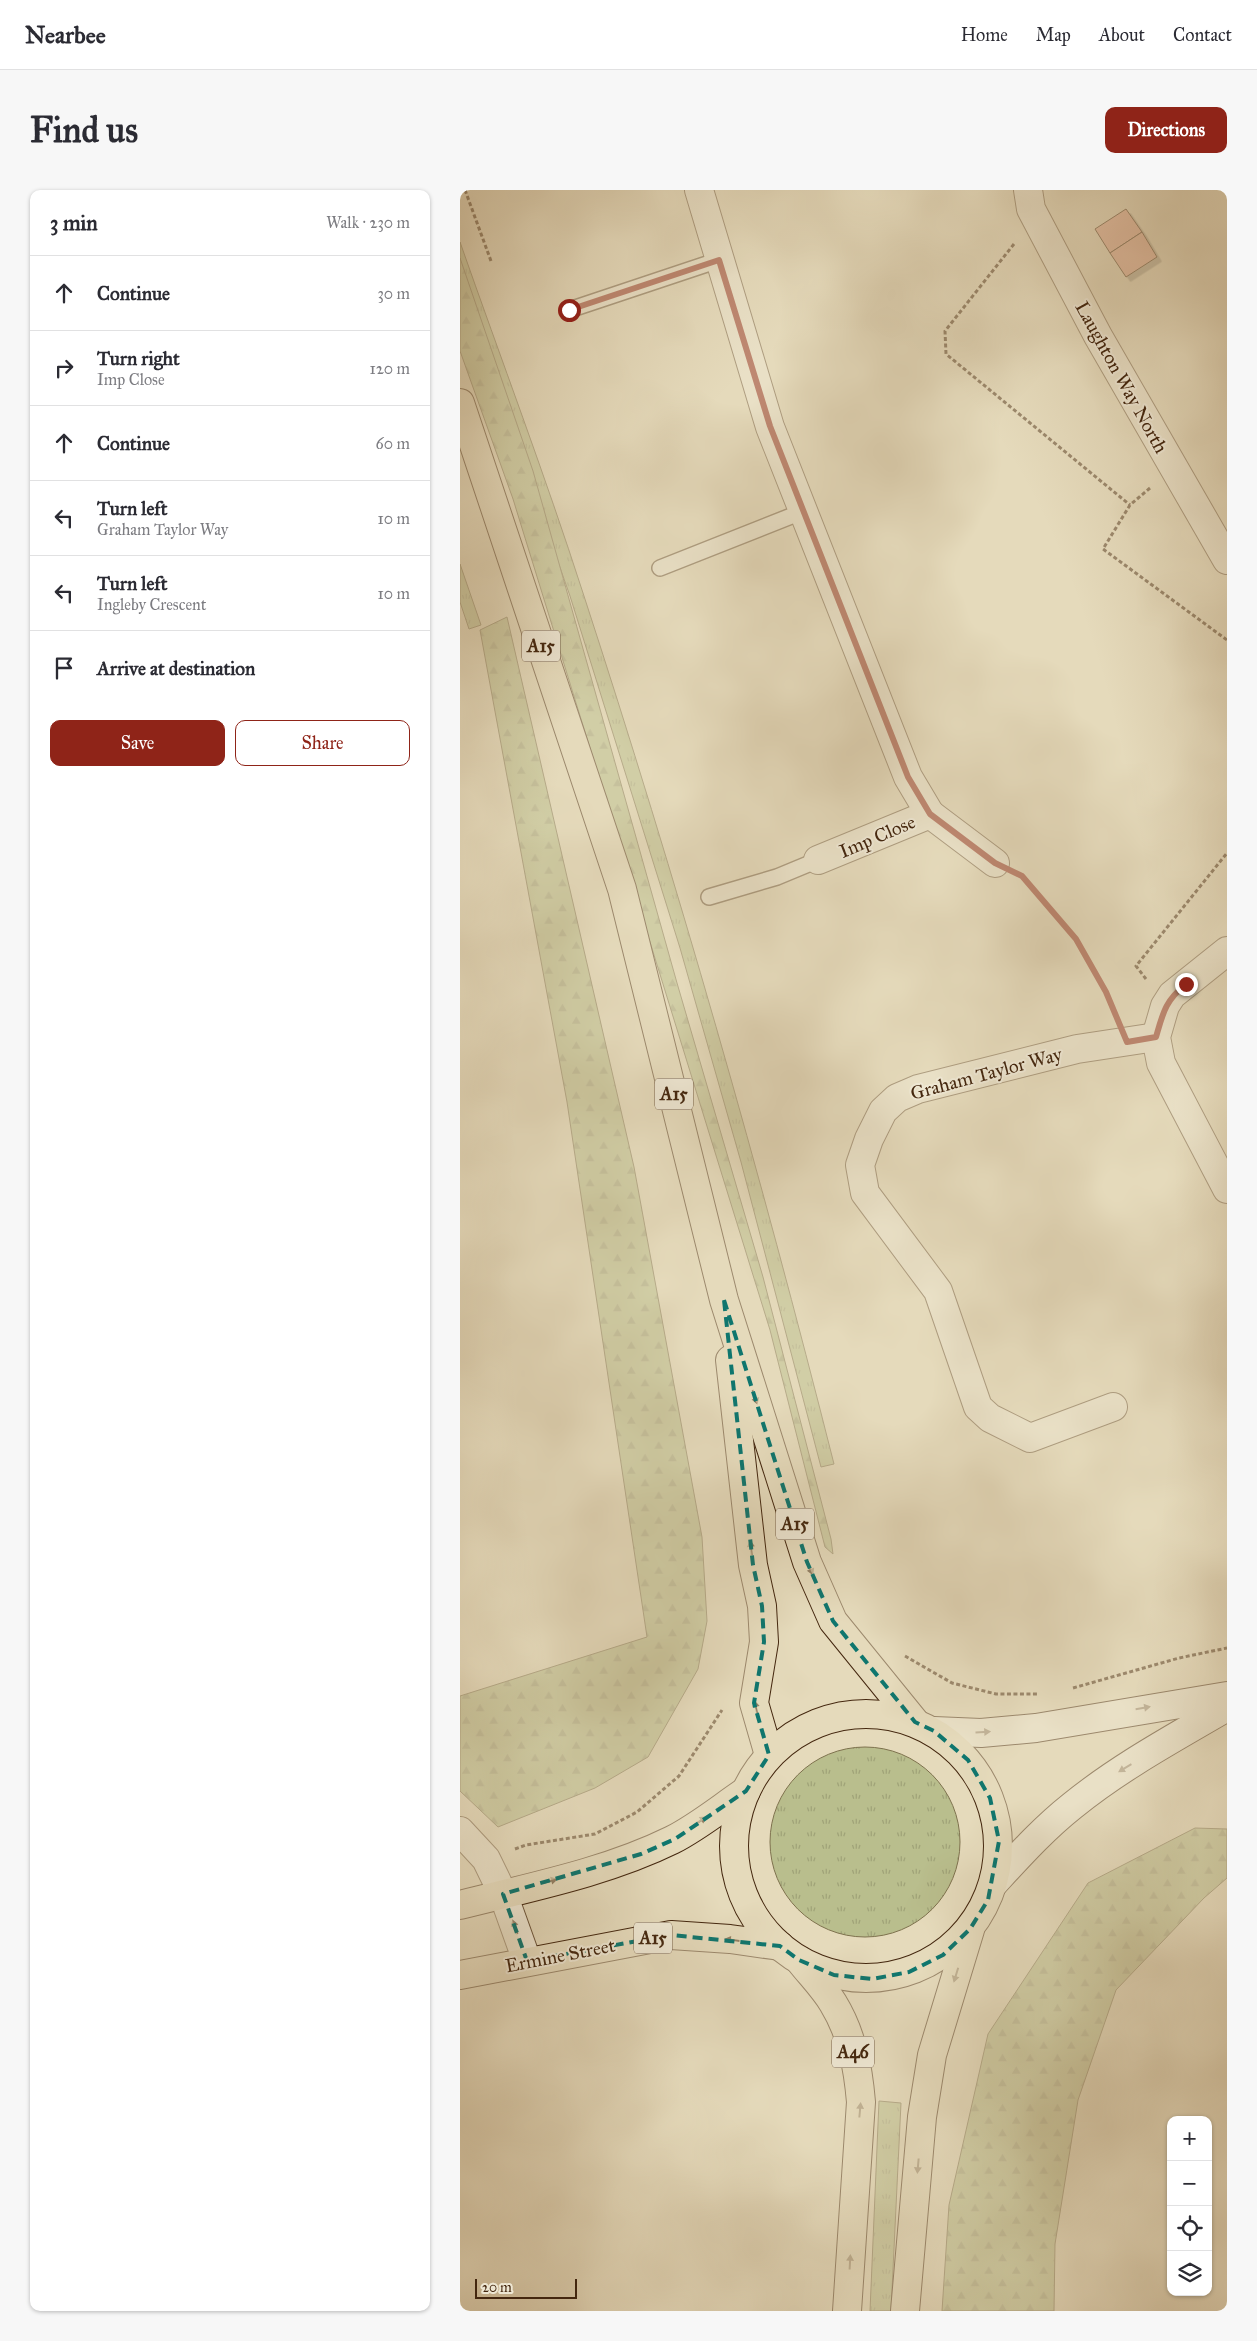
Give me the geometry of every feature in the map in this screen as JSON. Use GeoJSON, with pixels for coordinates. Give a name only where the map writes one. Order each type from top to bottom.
{"type":"FeatureCollection","features":[{"type":"Feature","properties":{"kind":"highway","name":"A15"},"geometry":{"type":"LineString","coordinates":[[460,403],[622,889],[724,1300],[807,1562],[833,1621],[925,1727]]}},
{"type":"Feature","properties":{"kind":"highway","name":"A15"},"geometry":{"type":"LineString","coordinates":[[724,1300],[753,1565],[762,1606],[764,1642],[754,1703],[769,1755]]}},
{"type":"Feature","properties":{"kind":"highway"},"geometry":{"type":"LineString","coordinates":[[905,2311],[922,2117],[932,2055],[970,1929],[988,1900],[994,1884],[999,1841],[990,1798],[968,1760],[925,1727],[885,1714],[852,1714],[822,1720],[794,1735],[769,1755],[746,1791],[736,1823],[734,1857],[742,1891],[757,1921],[789,1953],[834,1974],[872,1979],[909,1972],[942,1955],[970,1929]]}},
{"type":"Feature","properties":{"kind":"highway"},"geometry":{"type":"LineString","coordinates":[[460,1905],[641,1854],[674,1839],[746,1791]]}},
{"type":"Feature","properties":{"kind":"highway","name":"Ermine Street"},"geometry":{"type":"LineString","coordinates":[[460,1975],[671,1935],[730,1939],[789,1953]]}},
{"type":"Feature","properties":{"kind":"highway","name":"A46"},"geometry":{"type":"LineString","coordinates":[[789,1953],[833,2003],[849,2037],[858,2068],[861,2102],[847,2311]]}},
{"type":"Feature","properties":{"kind":"street","name":"Imp Close"},"geometry":{"type":"LineString","coordinates":[[699,190],[770,426],[908,777],[930,814],[818,860]]}},
{"type":"Feature","properties":{"kind":"street","name":"Laughton Way North"},"geometry":{"type":"LineString","coordinates":[[1028,190],[1031,209],[1098,336],[1227,560]]}},
{"type":"Feature","properties":{"kind":"street"},"geometry":{"type":"LineString","coordinates":[[930,814],[995,863]]}},
{"type":"Feature","properties":{"kind":"street"},"geometry":{"type":"LineString","coordinates":[[1227,950],[1172,995],[1165,1006],[1156,1037],[1161,1063],[1227,1189]]}},
{"type":"Feature","properties":{"kind":"street","name":"Graham Taylor Way"},"geometry":{"type":"LineString","coordinates":[[1113,1407],[1030,1438],[990,1418],[978,1407],[938,1291],[865,1193],[860,1165],[869,1139],[883,1111],[897,1098],[918,1089],[1077,1049],[1156,1037]]}},
{"type":"Feature","properties":{"kind":"street"},"geometry":{"type":"LineString","coordinates":[[925,1727],[981,1733],[1036,1728],[1170,1704],[1227,1696]]}},
{"type":"Feature","properties":{"kind":"street"},"geometry":{"type":"LineString","coordinates":[[994,1884],[1037,1837],[1071,1806],[1114,1774],[1227,1707]]}},
{"type":"Feature","properties":{"kind":"street"},"geometry":{"type":"LineString","coordinates":[[460,1831],[486,1859],[503,1894],[527,1961]]}},
{"type":"Feature","properties":{"kind":"lane"},"geometry":{"type":"LineString","coordinates":[[569,310],[719,260]]}},
{"type":"Feature","properties":{"kind":"lane"},"geometry":{"type":"LineString","coordinates":[[660,568],[804,511]]}},
{"type":"Feature","properties":{"kind":"lane"},"geometry":{"type":"LineString","coordinates":[[709,897],[777,877],[818,860]]}},
{"type":"Feature","properties":{"kind":"path"},"geometry":{"type":"LineString","coordinates":[[465,190],[491,261]]}},
{"type":"Feature","properties":{"kind":"path"},"geometry":{"type":"LineString","coordinates":[[1036,218],[945,331],[946,354],[1130,505]]}},
{"type":"Feature","properties":{"kind":"path"},"geometry":{"type":"LineString","coordinates":[[1174,469],[1130,505],[1103,548],[1227,640]]}},
{"type":"Feature","properties":{"kind":"path"},"geometry":{"type":"LineString","coordinates":[[1165,1006],[1136,966],[1227,853]]}},
{"type":"Feature","properties":{"kind":"path"},"geometry":{"type":"LineString","coordinates":[[995,863],[1022,876],[1076,939],[1106,992],[1127,1042]]}},
{"type":"Feature","properties":{"kind":"path"},"geometry":{"type":"LineString","coordinates":[[1069,1688],[1180,1658],[1227,1648]]}},
{"type":"Feature","properties":{"kind":"path"},"geometry":{"type":"LineString","coordinates":[[901,1653],[952,1683],[996,1694],[1042,1694]]}},
{"type":"Feature","properties":{"kind":"path"},"geometry":{"type":"LineString","coordinates":[[526,1845],[595,1834],[638,1812],[679,1776],[722,1712],[724,1702]]}},
{"type":"Feature","properties":{"kind":"highlighted area"},"geometry":{"type":"Polygon","coordinates":[[[724,1300],[807,1562],[833,1621],[915,1722],[934,1731],[968,1760],[990,1798],[999,1841],[988,1900],[970,1929],[943,1955],[909,1972],[872,1979],[834,1975],[799,1960],[780,1946],[671,1935],[527,1961],[503,1894],[641,1854],[675,1839],[746,1791],[769,1755],[754,1703],[764,1642],[762,1606],[753,1565],[724,1300]]]}},
{"type":"Feature","properties":{"kind":"green space"},"geometry":{"type":"Polygon","coordinates":[[[460,242],[538,461],[618,701],[684,918],[747,1136],[834,1464],[821,1467],[741,1162],[680,948],[570,596],[460,283],[460,242]]]}},
{"type":"Feature","properties":{"kind":"green space"},"geometry":{"type":"Polygon","coordinates":[[[460,258],[533,471],[677,983],[763,1277],[831,1539],[833,1554],[825,1547],[770,1330],[513,499],[460,351],[460,258]]]}},
{"type":"Feature","properties":{"kind":"green space"},"geometry":{"type":"Polygon","coordinates":[[[460,564],[481,625],[469,629],[460,602],[460,564]]]}},
{"type":"Feature","properties":{"kind":"green space"},"geometry":{"type":"Polygon","coordinates":[[[507,617],[634,1167],[702,1537],[707,1621],[698,1669],[648,1757],[595,1788],[498,1827],[460,1791],[460,1696],[647,1637],[567,1102],[480,630],[507,617]]]}},
{"type":"Feature","properties":{"kind":"green space"},"geometry":{"type":"Polygon","coordinates":[[[865,1747],[901,1754],[918,1763],[932,1775],[944,1789],[953,1806],[960,1842],[953,1878],[944,1895],[932,1909],[918,1921],[901,1930],[865,1937],[829,1930],[812,1921],[798,1909],[786,1895],[777,1878],[770,1842],[777,1806],[786,1789],[798,1775],[812,1763],[829,1754],[865,1747]]]}},
{"type":"Feature","properties":{"kind":"green space"},"geometry":{"type":"Polygon","coordinates":[[[1195,1828],[1227,1829],[1227,1878],[1204,1898],[1116,1990],[1078,2100],[1055,2244],[1054,2311],[942,2311],[949,2205],[988,2034],[1088,1883],[1195,1828]]]}},
{"type":"Feature","properties":{"kind":"green space"},"geometry":{"type":"Polygon","coordinates":[[[879,2101],[901,2103],[891,2311],[870,2311],[879,2101]]]}},
{"type":"Feature","properties":{"kind":"building"},"geometry":{"type":"Polygon","coordinates":[[[1126,209],[1142,232],[1110,253],[1095,229],[1126,209]]]}},
{"type":"Feature","properties":{"kind":"building"},"geometry":{"type":"Polygon","coordinates":[[[1142,232],[1157,257],[1126,277],[1110,253],[1142,232]]]}},
{"type":"Feature","properties":{"kind":"route"},"geometry":{"type":"LineString","coordinates":[[569,310],[719,260],[770,426],[908,777],[930,814],[995,863],[1022,876],[1076,939],[1106,992],[1127,1042],[1156,1037],[1165,1006],[1172,995],[1186,984]]}}]}
